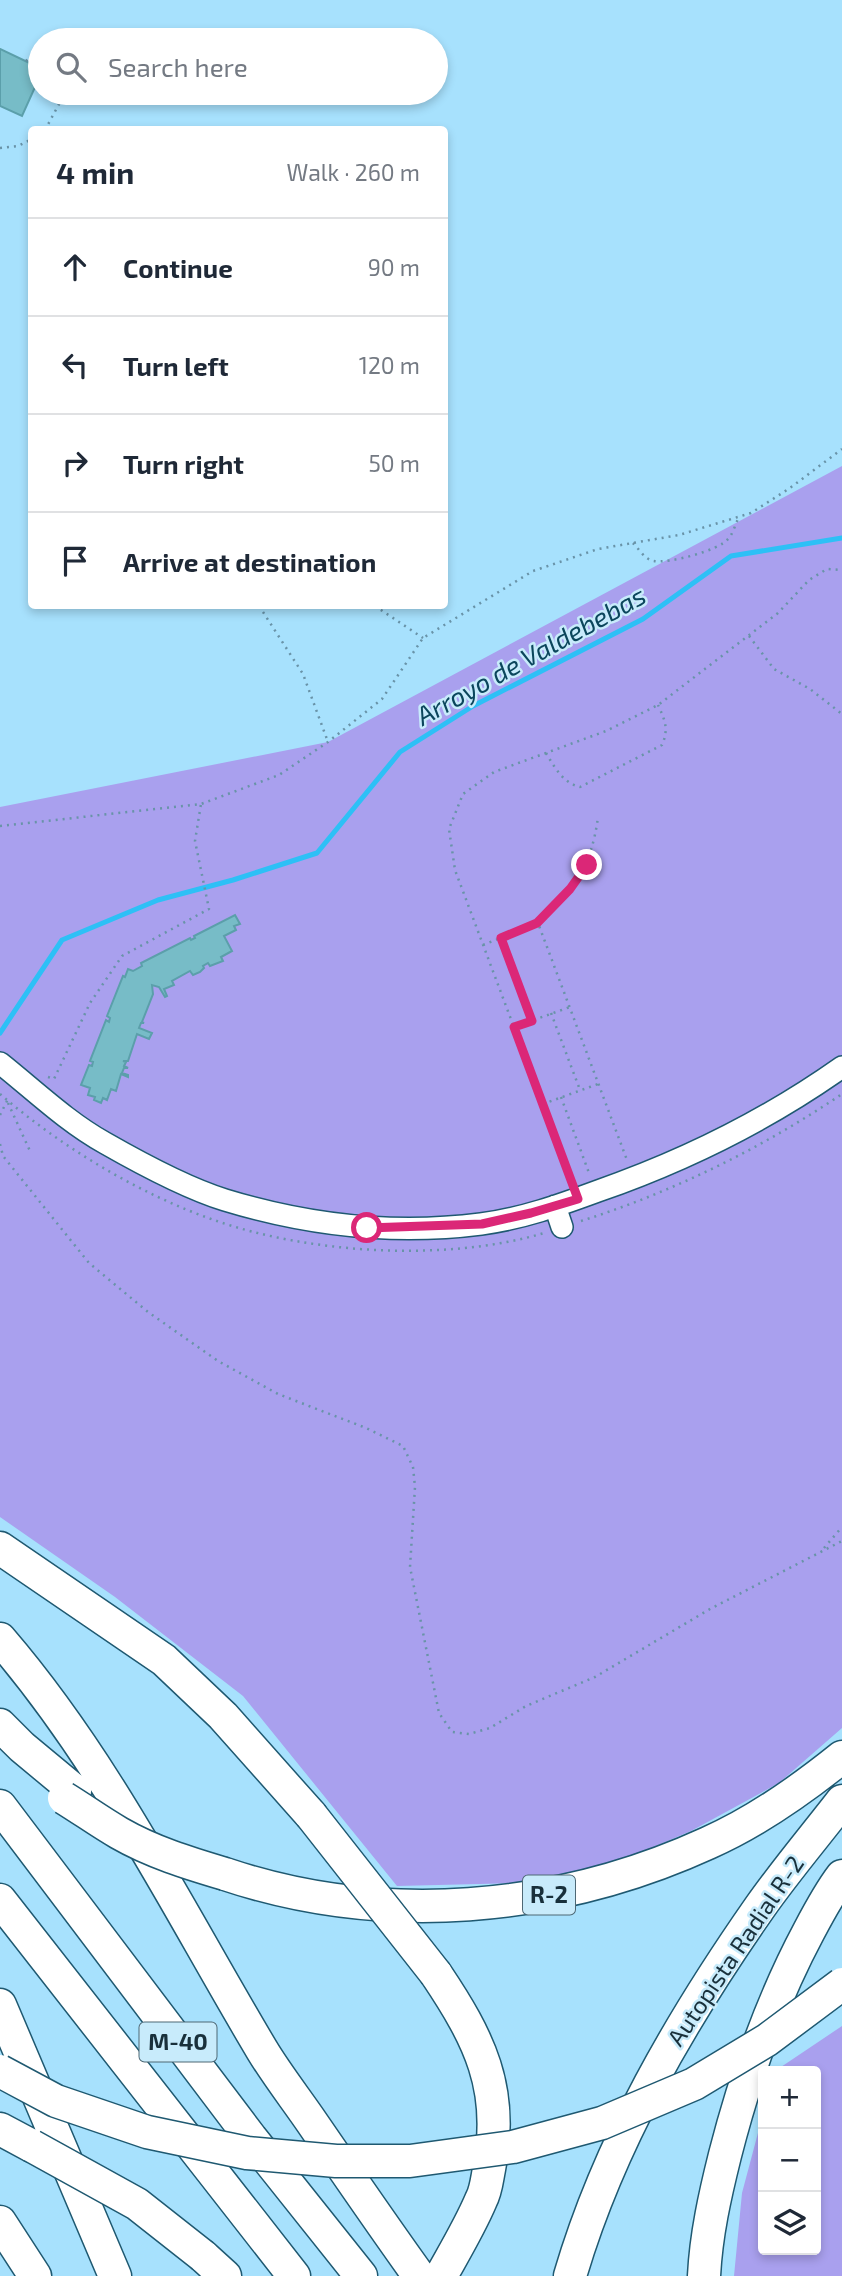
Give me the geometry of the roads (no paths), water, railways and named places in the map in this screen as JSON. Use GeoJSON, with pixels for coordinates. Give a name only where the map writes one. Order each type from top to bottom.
{"type":"FeatureCollection","features":[{"type":"Feature","properties":{"kind":"highway"},"geometry":{"type":"LineString","coordinates":[[0,1548],[164,1660],[223,1716],[312,1815],[436,1973],[457,2005],[478,2046],[493,2095],[494,2143],[483,2198],[447,2266]]}},
{"type":"Feature","properties":{"kind":"highway"},"geometry":{"type":"LineString","coordinates":[[0,1639],[55,1709],[92,1763],[157,1867],[264,2052],[419,2276]]}},
{"type":"Feature","properties":{"kind":"highway"},"geometry":{"type":"LineString","coordinates":[[0,1725],[69,1794]]}},
{"type":"Feature","properties":{"kind":"highway","name":"R-2"},"geometry":{"type":"LineString","coordinates":[[0,1746],[38,1779],[69,1794],[119,1833],[173,1858],[246,1881],[323,1897],[409,1906],[481,1904],[544,1896],[593,1885],[656,1865],[710,1843],[764,1813],[842,1757]]}},
{"type":"Feature","properties":{"kind":"highway","name":"Autopista Radial R-2"},"geometry":{"type":"LineString","coordinates":[[570,2276],[595,2202],[624,2135],[661,2065],[714,1976],[761,1905],[842,1801]]}},
{"type":"Feature","properties":{"kind":"highway","name":"M-40"},"geometry":{"type":"LineString","coordinates":[[0,1805],[251,2138],[361,2276]]}},
{"type":"Feature","properties":{"kind":"highway"},"geometry":{"type":"LineString","coordinates":[[704,2276],[705,2252],[741,2091],[790,1966],[832,1889],[842,1876]]}},
{"type":"Feature","properties":{"kind":"highway","name":"M-40"},"geometry":{"type":"LineString","coordinates":[[0,1900],[294,2276]]}},
{"type":"Feature","properties":{"kind":"highway","name":"Autopista Radial R-2"},"geometry":{"type":"LineString","coordinates":[[0,2071],[56,2101],[147,2132],[247,2153],[336,2161],[410,2161],[513,2147],[602,2123],[694,2084],[767,2040],[842,1984]]}},
{"type":"Feature","properties":{"kind":"highway"},"geometry":{"type":"LineString","coordinates":[[0,2005],[115,2276]]}},
{"type":"Feature","properties":{"kind":"highway"},"geometry":{"type":"LineString","coordinates":[[0,2129],[137,2204],[214,2266]]}},
{"type":"Feature","properties":{"kind":"highway"},"geometry":{"type":"LineString","coordinates":[[0,2222],[30,2270]]}},
{"type":"Feature","properties":{"kind":"street"},"geometry":{"type":"LineString","coordinates":[[0,1063],[58,1112],[103,1142],[162,1173],[222,1199],[283,1216],[367,1228],[482,1224],[555,1206],[634,1179],[742,1128],[842,1067]]}},
{"type":"Feature","properties":{"kind":"street"},"geometry":{"type":"LineString","coordinates":[[555,1206],[562,1227]]}},
{"type":"Feature","properties":{"kind":"waterway","name":"Arroyo de Valdebebas"},"geometry":{"type":"LineString","coordinates":[[0,1033],[62,940],[158,900],[317,853],[400,752],[473,706],[643,619],[731,556],[842,538]]}}]}
